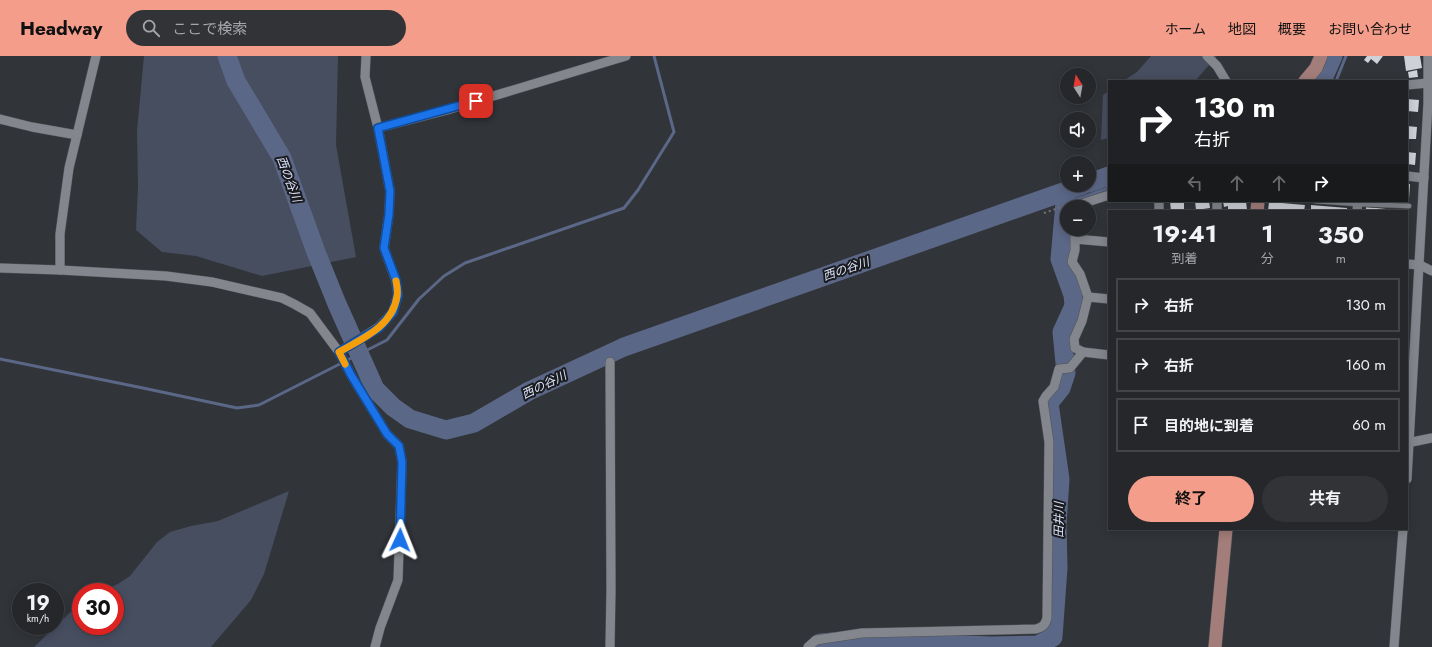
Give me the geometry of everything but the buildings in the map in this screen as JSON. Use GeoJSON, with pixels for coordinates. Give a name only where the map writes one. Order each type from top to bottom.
{"type":"FeatureCollection","features":[{"type":"Feature","properties":{"kind":"street"},"geometry":{"type":"LineString","coordinates":[[60,270],[60,234],[69,168],[96,56]]}},
{"type":"Feature","properties":{"kind":"street"},"geometry":{"type":"LineString","coordinates":[[339,352],[379,328],[393,312],[398,295],[396,280],[384,248],[389,214],[390,191],[378,128],[364,77],[366,56]]}},
{"type":"Feature","properties":{"kind":"street"},"geometry":{"type":"LineString","coordinates":[[378,128],[447,110],[626,56]]}},
{"type":"Feature","properties":{"kind":"street"},"geometry":{"type":"LineString","coordinates":[[1207,56],[1217,66],[1225,80]]}},
{"type":"Feature","properties":{"kind":"street"},"geometry":{"type":"LineString","coordinates":[[1306,80],[1316,68],[1320,56]]}},
{"type":"Feature","properties":{"kind":"street"},"geometry":{"type":"LineString","coordinates":[[1428,56],[1430,103],[1408,443],[1432,438]]}},
{"type":"Feature","properties":{"kind":"street"},"geometry":{"type":"LineString","coordinates":[[1408,85],[1428,83]]}},
{"type":"Feature","properties":{"kind":"street"},"geometry":{"type":"LineString","coordinates":[[0,119],[32,127],[77,134]]}},
{"type":"Feature","properties":{"kind":"street"},"geometry":{"type":"LineString","coordinates":[[1408,176],[1424,178]]}},
{"type":"Feature","properties":{"kind":"street"},"geometry":{"type":"LineString","coordinates":[[1092,200],[1108,194]]}},
{"type":"Feature","properties":{"kind":"street"},"geometry":{"type":"LineString","coordinates":[[1108,242],[1075,239],[1075,250],[1072,262],[1080,274],[1088,297],[1082,321],[1074,339],[1075,348],[1083,352],[1108,354]]}},
{"type":"Feature","properties":{"kind":"street"},"geometry":{"type":"LineString","coordinates":[[1408,264],[1420,265],[1432,271]]}},
{"type":"Feature","properties":{"kind":"street"},"geometry":{"type":"LineString","coordinates":[[0,268],[166,276],[212,282],[282,298],[310,313],[339,352],[351,375],[387,434],[399,446],[402,462],[398,580],[374,647]]}},
{"type":"Feature","properties":{"kind":"street"},"geometry":{"type":"LineString","coordinates":[[1088,297],[1108,298]]}},
{"type":"Feature","properties":{"kind":"street"},"geometry":{"type":"LineString","coordinates":[[808,647],[816,640],[862,633],[1042,628],[1047,618],[1049,442],[1044,401],[1046,396],[1054,387],[1059,370],[1070,368],[1083,352]]}},
{"type":"Feature","properties":{"kind":"street"},"geometry":{"type":"LineString","coordinates":[[610,362],[612,590],[610,647]]}},
{"type":"Feature","properties":{"kind":"street"},"geometry":{"type":"LineString","coordinates":[[1215,647],[1226,530]]}},
{"type":"Feature","properties":{"kind":"street"},"geometry":{"type":"LineString","coordinates":[[1394,647],[1403,530]]}},
{"type":"Feature","properties":{"kind":"lane"},"geometry":{"type":"LineString","coordinates":[[1326,202],[1357,205],[1409,206]]}},
{"type":"Feature","properties":{"kind":"shaded area"},"geometry":{"type":"Polygon","coordinates":[[[144,56],[338,56],[336,145],[356,257],[262,276],[196,256],[162,252],[136,230],[138,186],[137,131],[144,56]]]}},
{"type":"Feature","properties":{"kind":"shaded area"},"geometry":{"type":"Polygon","coordinates":[[[1151,56],[1217,56],[1196,80],[1125,80],[1137,72],[1151,56]]]}},
{"type":"Feature","properties":{"kind":"shaded area"},"geometry":{"type":"Polygon","coordinates":[[[1108,92],[1108,138],[1101,140],[1103,95],[1108,92]]]}},
{"type":"Feature","properties":{"kind":"shaded area"},"geometry":{"type":"Polygon","coordinates":[[[289,491],[264,574],[251,600],[211,647],[34,647],[47,635],[64,635],[64,618],[72,611],[72,635],[124,635],[124,583],[120,583],[130,576],[157,542],[170,532],[218,521],[289,491]]]}},
{"type":"Feature","properties":{"kind":"waterway","name":"西の谷川"},"geometry":{"type":"LineString","coordinates":[[227,56],[236,81],[282,158],[316,252],[337,304],[375,389],[393,407],[410,419],[446,430],[474,423],[529,391],[624,347],[1063,192]]}},
{"type":"Feature","properties":{"kind":"waterway"},"geometry":{"type":"LineString","coordinates":[[0,359],[237,408],[259,405],[387,340],[419,299],[444,276],[465,263],[624,208],[638,190],[674,132],[654,56]]}},
{"type":"Feature","properties":{"kind":"waterway","name":"田井川"},"geometry":{"type":"LineString","coordinates":[[1322,80],[1333,56]]}},
{"type":"Feature","properties":{"kind":"waterway"},"geometry":{"type":"LineString","coordinates":[[1336,80],[1346,56]]}},
{"type":"Feature","properties":{"kind":"waterway","name":"田井川"},"geometry":{"type":"LineString","coordinates":[[1096,181],[1108,176]]}},
{"type":"Feature","properties":{"kind":"waterway"},"geometry":{"type":"LineString","coordinates":[[1075,200],[1108,188]]}},
{"type":"Feature","properties":{"kind":"waterway","name":"田井川"},"geometry":{"type":"LineString","coordinates":[[816,647],[820,643],[846,641],[992,646],[1038,645],[1053,637],[1058,568],[1057,525],[1060,479],[1049,403],[1061,388],[1066,373],[1062,332],[1074,306],[1073,295],[1060,259],[1066,192]]}},
{"type":"Feature","properties":{"kind":"slow traffic"},"geometry":{"type":"LineString","coordinates":[[345,364],[339,352],[379,328],[393,312],[398,295],[396,281]]}},
{"type":"Feature","properties":{"kind":"route"},"geometry":{"type":"LineString","coordinates":[[400,540],[402,462],[399,446],[387,434],[351,375],[339,352],[379,328],[393,312],[398,295],[396,280],[384,248],[389,214],[390,191],[378,128],[476,101]]}}]}
